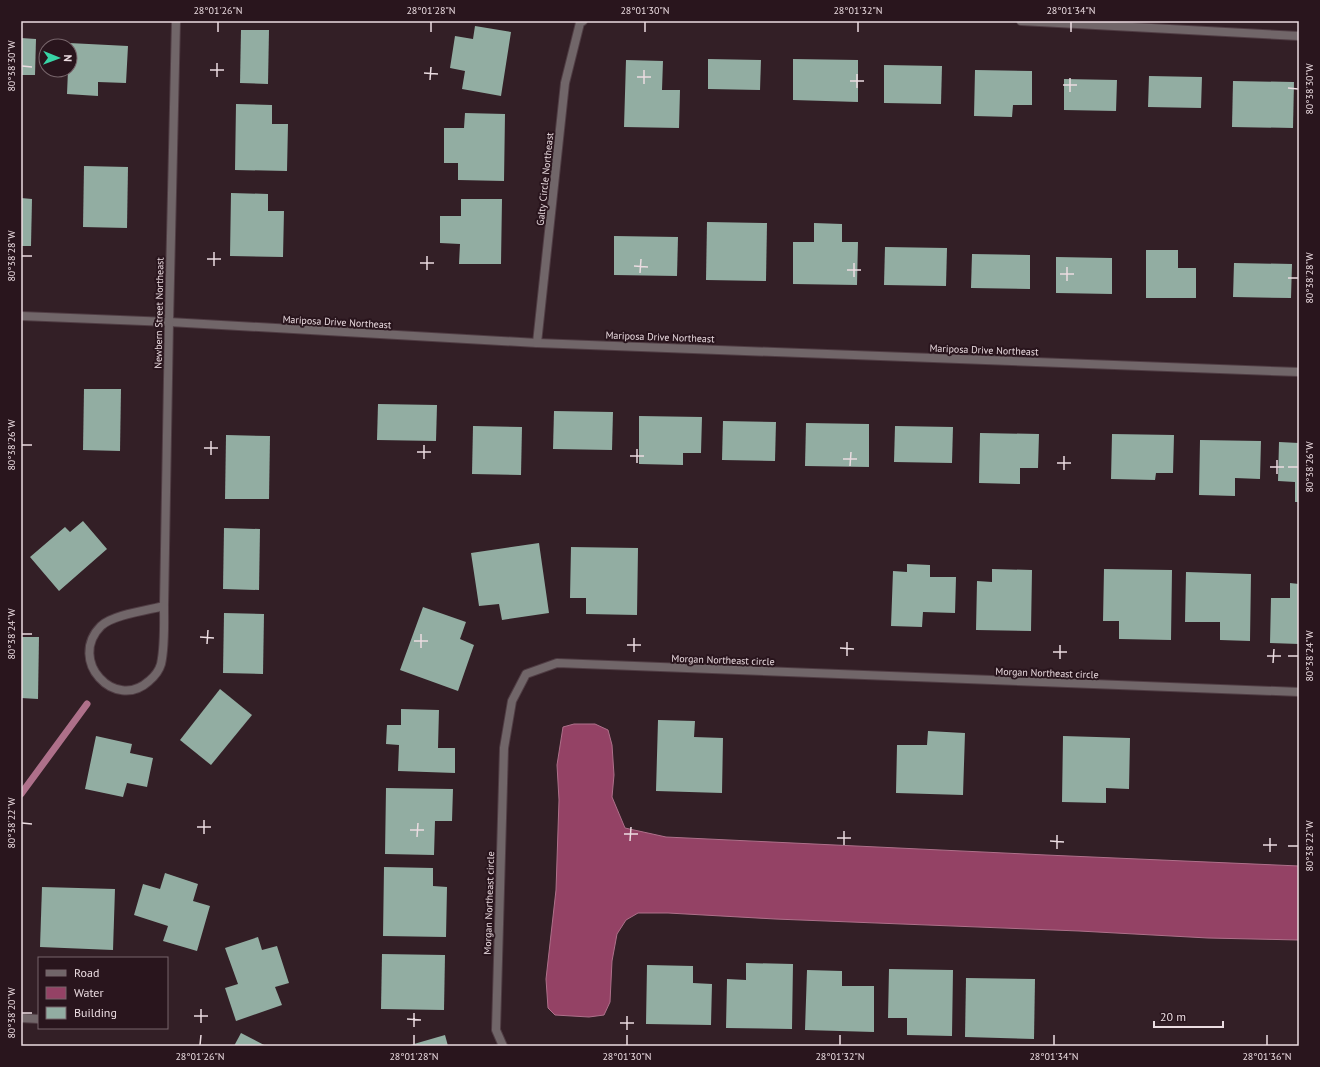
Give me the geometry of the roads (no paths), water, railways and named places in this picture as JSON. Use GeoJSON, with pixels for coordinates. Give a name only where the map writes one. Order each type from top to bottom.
{"type":"FeatureCollection","features":[{"type":"Feature","properties":{"kind":"street","name":"Newbern Street Northeast"},"geometry":{"type":"LineString","coordinates":[[164,606],[111,619],[101,626],[94,635],[90,646],[89,658],[93,669],[100,679],[110,686],[122,690],[134,689],[146,684],[155,676],[161,665],[163,652],[164,606],[169,322],[176,21]]}},
{"type":"Feature","properties":{"kind":"street","name":"Galty Circle Northeast"},"geometry":{"type":"LineString","coordinates":[[537,343],[565,82],[580,22],[583,21]]}},
{"type":"Feature","properties":{"kind":"street"},"geometry":{"type":"LineString","coordinates":[[1021,21],[1299,36]]}},
{"type":"Feature","properties":{"kind":"street","name":"Mariposa Drive Northeast"},"geometry":{"type":"LineString","coordinates":[[21,316],[169,322],[537,343],[1299,372]]}},
{"type":"Feature","properties":{"kind":"street","name":"Morgan Northeast circle"},"geometry":{"type":"LineString","coordinates":[[504,1046],[496,1030],[504,748],[512,701],[526,674],[557,663],[1299,692]]}},
{"type":"Feature","properties":{"kind":"street"},"geometry":{"type":"LineString","coordinates":[[21,1018],[38,1019]]}},
{"type":"Feature","properties":{"kind":"water"},"geometry":{"type":"Polygon","coordinates":[[[574,724],[595,724],[608,730],[612,745],[614,775],[612,797],[625,828],[666,837],[1299,866],[1299,940],[1208,938],[1079,931],[775,919],[668,913],[638,913],[626,920],[617,934],[612,961],[610,1002],[604,1015],[589,1017],[555,1015],[548,1008],[546,979],[556,890],[559,800],[557,765],[563,727],[574,724]]]}},
{"type":"Feature","properties":{"kind":"waterway"},"geometry":{"type":"LineString","coordinates":[[21,794],[87,704]]}}]}
